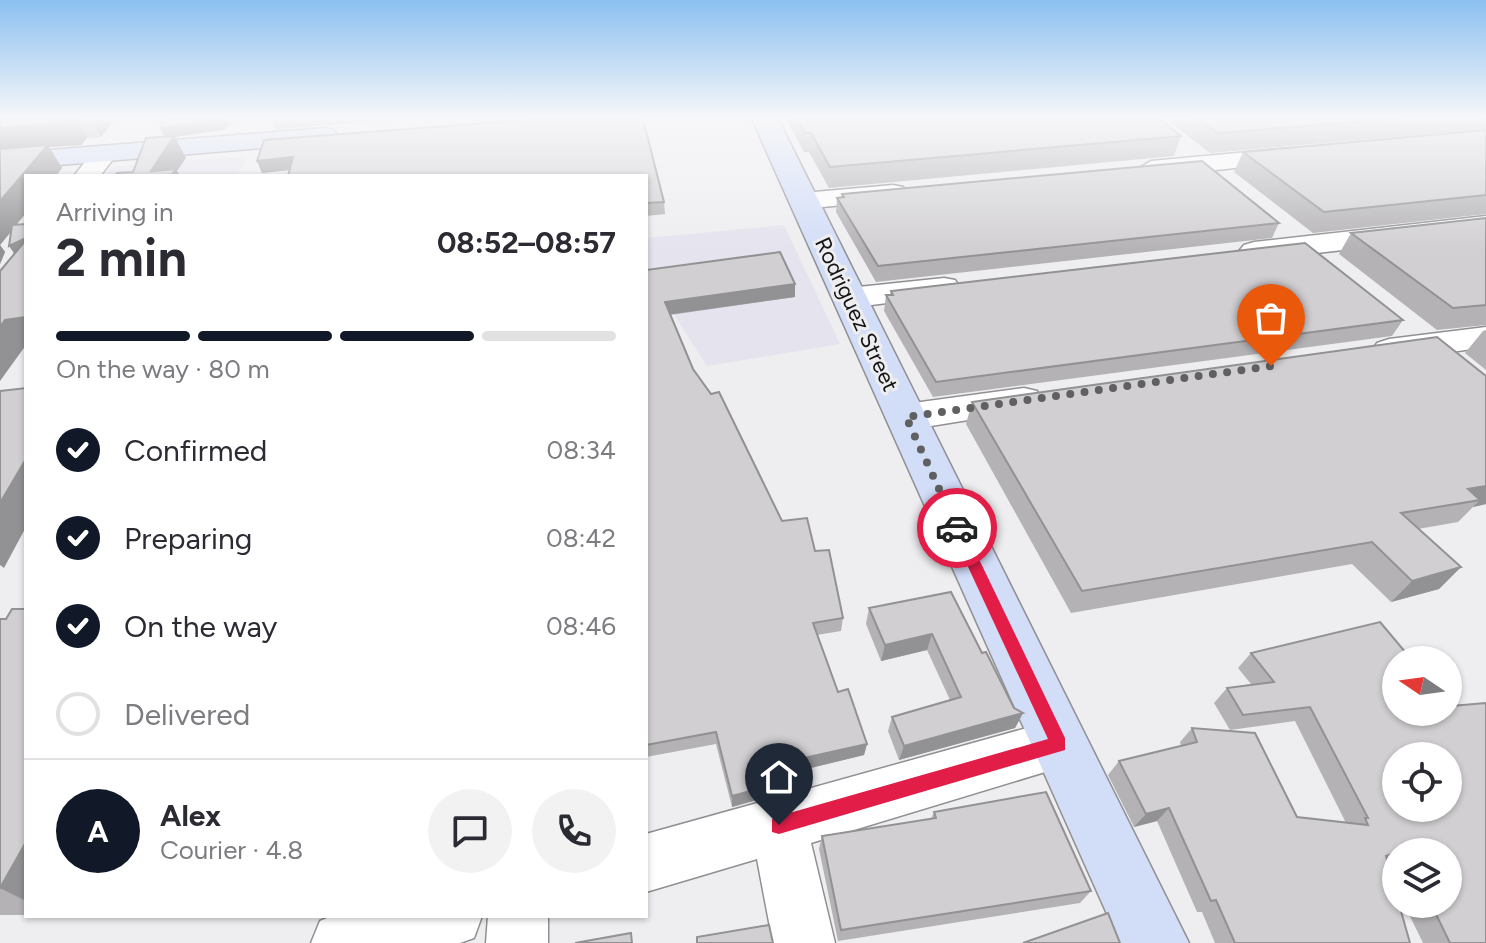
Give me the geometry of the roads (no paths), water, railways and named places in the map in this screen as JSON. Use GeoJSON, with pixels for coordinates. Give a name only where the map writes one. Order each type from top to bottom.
{"type":"FeatureCollection","features":[{"type":"Feature","properties":{"kind":"street","name":"Rodriguez Street"},"geometry":{"type":"LineString","coordinates":[[785,163],[1155,943]]}},
{"type":"Feature","properties":{"kind":"street"},"geometry":{"type":"LineString","coordinates":[[1127,171],[1160,163]]}},
{"type":"Feature","properties":{"kind":"street"},"geometry":{"type":"LineString","coordinates":[[1203,163],[1238,191]]}},
{"type":"Feature","properties":{"kind":"street"},"geometry":{"type":"LineString","coordinates":[[803,201],[911,191]]}},
{"type":"Feature","properties":{"kind":"street"},"geometry":{"type":"LineString","coordinates":[[1272,218],[1343,275]]}},
{"type":"Feature","properties":{"kind":"street"},"geometry":{"type":"LineString","coordinates":[[1229,254],[1486,225]]}},
{"type":"Feature","properties":{"kind":"street"},"geometry":{"type":"LineString","coordinates":[[849,298],[967,284]]}},
{"type":"Feature","properties":{"kind":"street"},"geometry":{"type":"LineString","coordinates":[[1392,315],[1463,372]]}},
{"type":"Feature","properties":{"kind":"street"},"geometry":{"type":"LineString","coordinates":[[1350,355],[1486,337]]}},
{"type":"Feature","properties":{"kind":"street"},"geometry":{"type":"LineString","coordinates":[[906,417],[1050,397]]}},
{"type":"Feature","properties":{"kind":"street"},"geometry":{"type":"LineString","coordinates":[[648,862],[1059,744]]}},
{"type":"Feature","properties":{"kind":"street"},"geometry":{"type":"LineString","coordinates":[[779,825],[804,943]]}},
{"type":"Feature","properties":{"kind":"street"},"geometry":{"type":"LineString","coordinates":[[342,943],[444,918]]}},
{"type":"Feature","properties":{"kind":"street"},"geometry":{"type":"LineString","coordinates":[[517,943],[518,918]]}}]}
